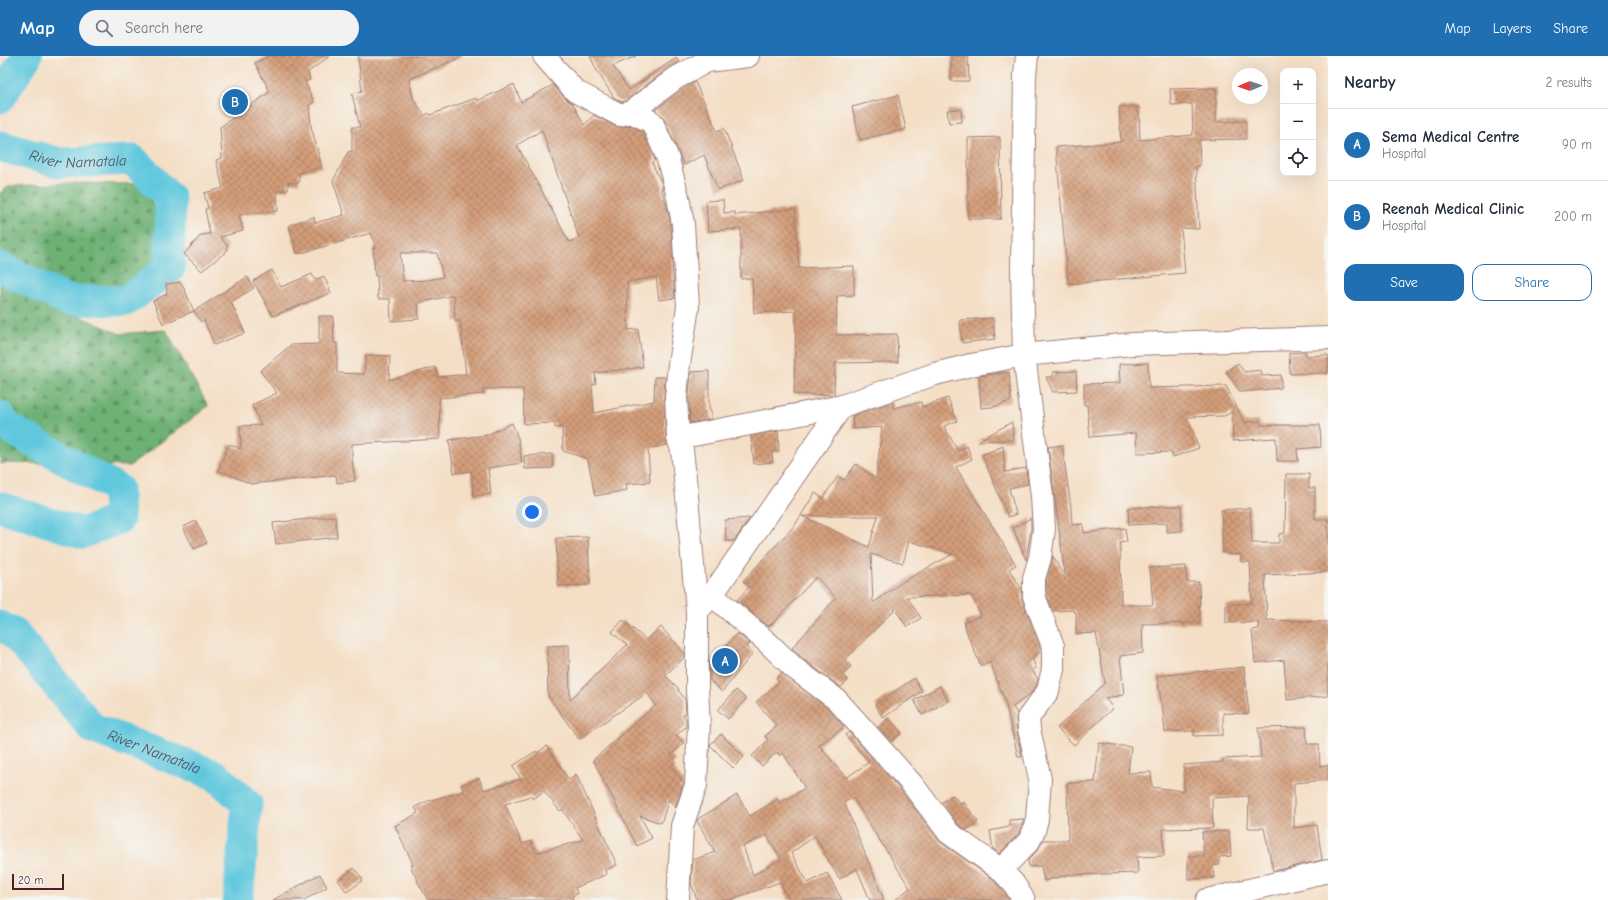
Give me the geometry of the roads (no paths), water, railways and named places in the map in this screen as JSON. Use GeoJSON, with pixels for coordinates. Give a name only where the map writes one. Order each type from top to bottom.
{"type":"FeatureCollection","features":[{"type":"Feature","properties":{"kind":"street"},"geometry":{"type":"LineString","coordinates":[[544,56],[575,91],[620,115],[631,112],[676,78],[707,61],[748,56]]}},
{"type":"Feature","properties":{"kind":"street"},"geometry":{"type":"LineString","coordinates":[[1001,870],[1029,841],[1034,831],[1040,779],[1028,718],[1048,691],[1053,669],[1053,646],[1034,596],[1034,578],[1040,558],[1044,529],[1042,496],[1024,355],[1022,271],[1025,83],[1027,56]]}},
{"type":"Feature","properties":{"kind":"street"},"geometry":{"type":"LineString","coordinates":[[631,112],[652,122],[667,156],[678,197],[683,224],[688,308],[679,364],[676,397],[678,438],[682,450],[697,611],[697,689],[699,724],[696,786],[682,826],[678,900]]}},
{"type":"Feature","properties":{"kind":"street"},"geometry":{"type":"LineString","coordinates":[[678,438],[842,406],[935,374],[971,365],[1024,355],[1132,344],[1328,338]]}},
{"type":"Feature","properties":{"kind":"street"},"geometry":{"type":"LineString","coordinates":[[697,611],[712,595],[842,406]]}},
{"type":"Feature","properties":{"kind":"street"},"geometry":{"type":"LineString","coordinates":[[712,595],[764,639],[794,668],[837,700],[912,784],[949,833],[1001,870],[1014,884],[1024,900]]}},
{"type":"Feature","properties":{"kind":"street"},"geometry":{"type":"LineString","coordinates":[[1206,900],[1328,871]]}},
{"type":"Feature","properties":{"kind":"waterway","name":"River Namatala"},"geometry":{"type":"LineString","coordinates":[[0,98],[27,56]]}},
{"type":"Feature","properties":{"kind":"waterway","name":"River Namatala"},"geometry":{"type":"LineString","coordinates":[[0,146],[59,163],[133,160],[170,198],[170,268],[126,301],[66,300],[0,267]]}},
{"type":"Feature","properties":{"kind":"waterway","name":"River Namatala"},"geometry":{"type":"LineString","coordinates":[[0,416],[7,427],[118,489],[119,519],[83,533],[0,507]]}},
{"type":"Feature","properties":{"kind":"waterway","name":"River Namatala"},"geometry":{"type":"LineString","coordinates":[[0,626],[14,633],[92,728],[215,775],[247,804],[238,900]]}},
{"type":"Feature","properties":{"kind":"place","name":"Reenah Medical Clinic"},"geometry":{"type":"Point","coordinates":[235,102]}},
{"type":"Feature","properties":{"kind":"place","name":"Sema Medical Centre"},"geometry":{"type":"Point","coordinates":[725,661]}}]}
